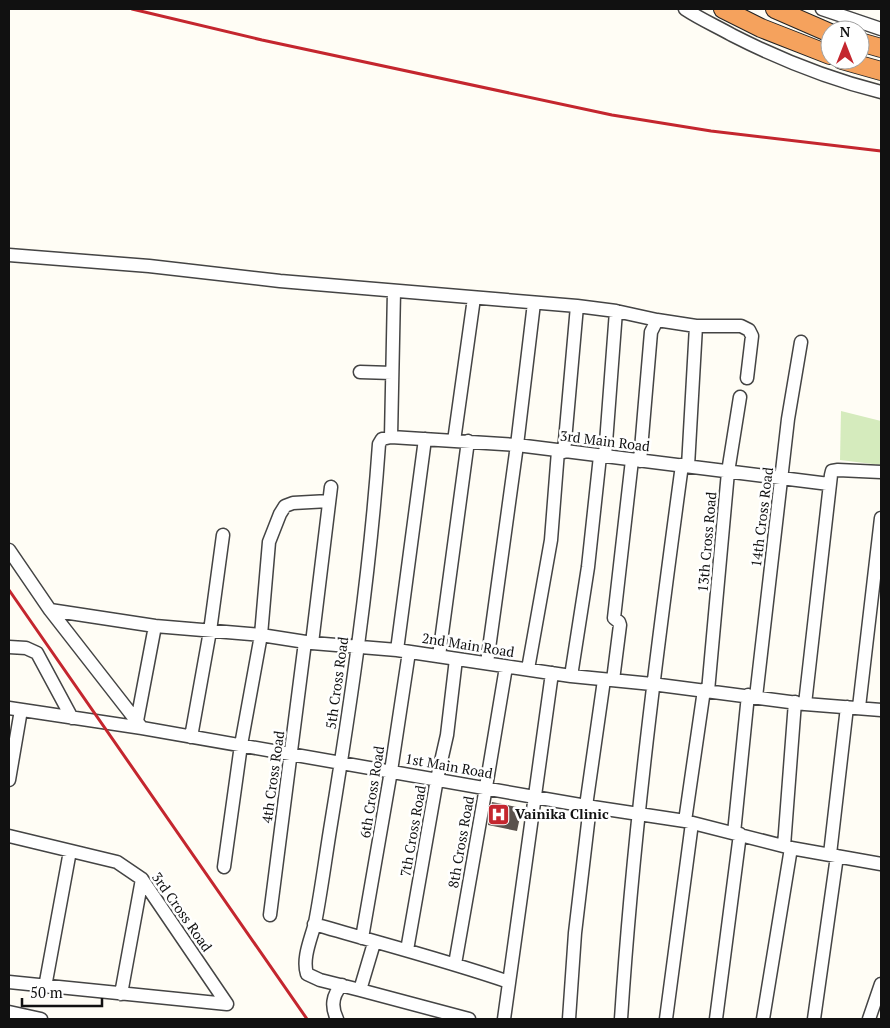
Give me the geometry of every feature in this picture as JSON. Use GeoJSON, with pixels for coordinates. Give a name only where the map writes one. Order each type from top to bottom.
{"type":"FeatureCollection","features":[{"type":"Feature","properties":{"kind":"highway"},"geometry":{"type":"LineString","coordinates":[[723,9],[761,28],[820,51]]}},
{"type":"Feature","properties":{"kind":"highway"},"geometry":{"type":"LineString","coordinates":[[775,9],[820,29]]}},
{"type":"Feature","properties":{"kind":"street"},"geometry":{"type":"LineString","coordinates":[[685,9],[759,49],[801,67],[881,92]]}},
{"type":"Feature","properties":{"kind":"street"},"geometry":{"type":"LineString","coordinates":[[822,9],[881,29]]}},
{"type":"Feature","properties":{"kind":"street"},"geometry":{"type":"LineString","coordinates":[[9,255],[149,266],[280,281],[577,306],[616,311],[696,326],[742,326],[749,330],[752,336],[747,378]]}},
{"type":"Feature","properties":{"kind":"street"},"geometry":{"type":"LineString","coordinates":[[390,437],[394,291]]}},
{"type":"Feature","properties":{"kind":"street"},"geometry":{"type":"LineString","coordinates":[[454,440],[474,298]]}},
{"type":"Feature","properties":{"kind":"street"},"geometry":{"type":"LineString","coordinates":[[487,663],[517,445],[534,303]]}},
{"type":"Feature","properties":{"kind":"street"},"geometry":{"type":"LineString","coordinates":[[528,669],[551,540],[570,390],[577,306]]}},
{"type":"Feature","properties":{"kind":"street"},"geometry":{"type":"LineString","coordinates":[[572,676],[603,456],[616,311]]}},
{"type":"Feature","properties":{"kind":"street"},"geometry":{"type":"LineString","coordinates":[[569,1019],[575,933],[588,806],[620,625],[614,618],[619,574],[636,460],[651,332],[657,320]]}},
{"type":"Feature","properties":{"kind":"street"},"geometry":{"type":"LineString","coordinates":[[621,1019],[627,927],[652,684],[685,465],[692,400],[696,326]]}},
{"type":"Feature","properties":{"kind":"street","name":"14th Cross Road"},"geometry":{"type":"LineString","coordinates":[[716,1019],[752,696],[788,419],[801,342]]}},
{"type":"Feature","properties":{"kind":"street"},"geometry":{"type":"LineString","coordinates":[[360,372],[392,372]]}},
{"type":"Feature","properties":{"kind":"street","name":"13th Cross Road"},"geometry":{"type":"LineString","coordinates":[[666,1019],[688,822],[706,691],[728,472],[740,397]]}},
{"type":"Feature","properties":{"kind":"street","name":"3rd Main Road"},"geometry":{"type":"LineString","coordinates":[[390,437],[517,445],[829,484]]}},
{"type":"Feature","properties":{"kind":"street","name":"5th Cross Road"},"geometry":{"type":"LineString","coordinates":[[342,985],[312,977],[307,974],[304,966],[314,924],[341,762],[357,647],[376,480],[378,444],[382,439],[390,437]]}},
{"type":"Feature","properties":{"kind":"street","name":"6th Cross Road"},"geometry":{"type":"LineString","coordinates":[[360,990],[391,771],[425,440]]}},
{"type":"Feature","properties":{"kind":"street"},"geometry":{"type":"LineString","coordinates":[[439,656],[468,442]]}},
{"type":"Feature","properties":{"kind":"street"},"geometry":{"type":"LineString","coordinates":[[763,1019],[787,847],[800,703],[829,484],[832,471],[881,472]]}},
{"type":"Feature","properties":{"kind":"street","name":"4th Cross Road"},"geometry":{"type":"LineString","coordinates":[[270,915],[291,754],[331,487]]}},
{"type":"Feature","properties":{"kind":"street"},"geometry":{"type":"LineString","coordinates":[[224,867],[241,745],[261,635],[269,542],[285,506],[293,503],[329,501]]}},
{"type":"Feature","properties":{"kind":"street"},"geometry":{"type":"LineString","coordinates":[[814,1019],[833,855],[881,518]]}},
{"type":"Feature","properties":{"kind":"street"},"geometry":{"type":"LineString","coordinates":[[191,737],[210,631],[223,535]]}},
{"type":"Feature","properties":{"kind":"street"},"geometry":{"type":"LineString","coordinates":[[9,550],[50,610],[139,725]]}},
{"type":"Feature","properties":{"kind":"street","name":"2nd Main Road"},"geometry":{"type":"LineString","coordinates":[[50,610],[155,626],[261,635],[309,642],[403,651],[572,676],[800,703],[881,710]]}},
{"type":"Feature","properties":{"kind":"street"},"geometry":{"type":"LineString","coordinates":[[139,725],[155,626]]}},
{"type":"Feature","properties":{"kind":"street"},"geometry":{"type":"LineString","coordinates":[[9,647],[26,648],[37,653],[72,718]]}},
{"type":"Feature","properties":{"kind":"street","name":"7th Cross Road"},"geometry":{"type":"LineString","coordinates":[[407,950],[437,779],[447,736],[456,659]]}},
{"type":"Feature","properties":{"kind":"street","name":"8th Cross Road"},"geometry":{"type":"LineString","coordinates":[[455,964],[506,667]]}},
{"type":"Feature","properties":{"kind":"street"},"geometry":{"type":"LineString","coordinates":[[504,1019],[552,673]]}},
{"type":"Feature","properties":{"kind":"street"},"geometry":{"type":"LineString","coordinates":[[9,780],[15,709]]}},
{"type":"Feature","properties":{"kind":"street","name":"1st Main Road"},"geometry":{"type":"LineString","coordinates":[[15,709],[72,718],[139,725],[191,737],[688,822],[787,847],[881,864]]}},
{"type":"Feature","properties":{"kind":"street","name":"3rd Cross Road"},"geometry":{"type":"LineString","coordinates":[[9,836],[117,862],[142,880],[227,1004],[121,994]]}},
{"type":"Feature","properties":{"kind":"street"},"geometry":{"type":"LineString","coordinates":[[45,987],[70,851]]}},
{"type":"Feature","properties":{"kind":"street"},"geometry":{"type":"LineString","coordinates":[[9,982],[121,994],[142,880]]}},
{"type":"Feature","properties":{"kind":"street"},"geometry":{"type":"LineString","coordinates":[[314,924],[455,964],[509,982]]}},
{"type":"Feature","properties":{"kind":"street"},"geometry":{"type":"LineString","coordinates":[[869,1019],[881,984]]}},
{"type":"Feature","properties":{"kind":"street"},"geometry":{"type":"LineString","coordinates":[[337,1019],[333,1007],[334,997],[342,985],[469,1019]]}},
{"type":"Feature","properties":{"kind":"street"},"geometry":{"type":"LineString","coordinates":[[9,1012],[41,1019]]}},
{"type":"Feature","properties":{"kind":"green space"},"geometry":{"type":"Polygon","coordinates":[[[841,411],[881,421],[881,465],[840,460],[841,411]]]}},
{"type":"Feature","properties":{"kind":"building"},"geometry":{"type":"Polygon","coordinates":[[[492,802],[522,808],[517,831],[488,825],[492,802]]]}},
{"type":"Feature","properties":{"kind":"railway"},"geometry":{"type":"LineString","coordinates":[[132,9],[262,40],[612,115],[711,131],[881,151]]}},
{"type":"Feature","properties":{"kind":"railway"},"geometry":{"type":"LineString","coordinates":[[9,590],[307,1019]]}},
{"type":"Feature","properties":{"kind":"place","name":"Vainika Clinic"},"geometry":{"type":"Point","coordinates":[499,814]}}]}
